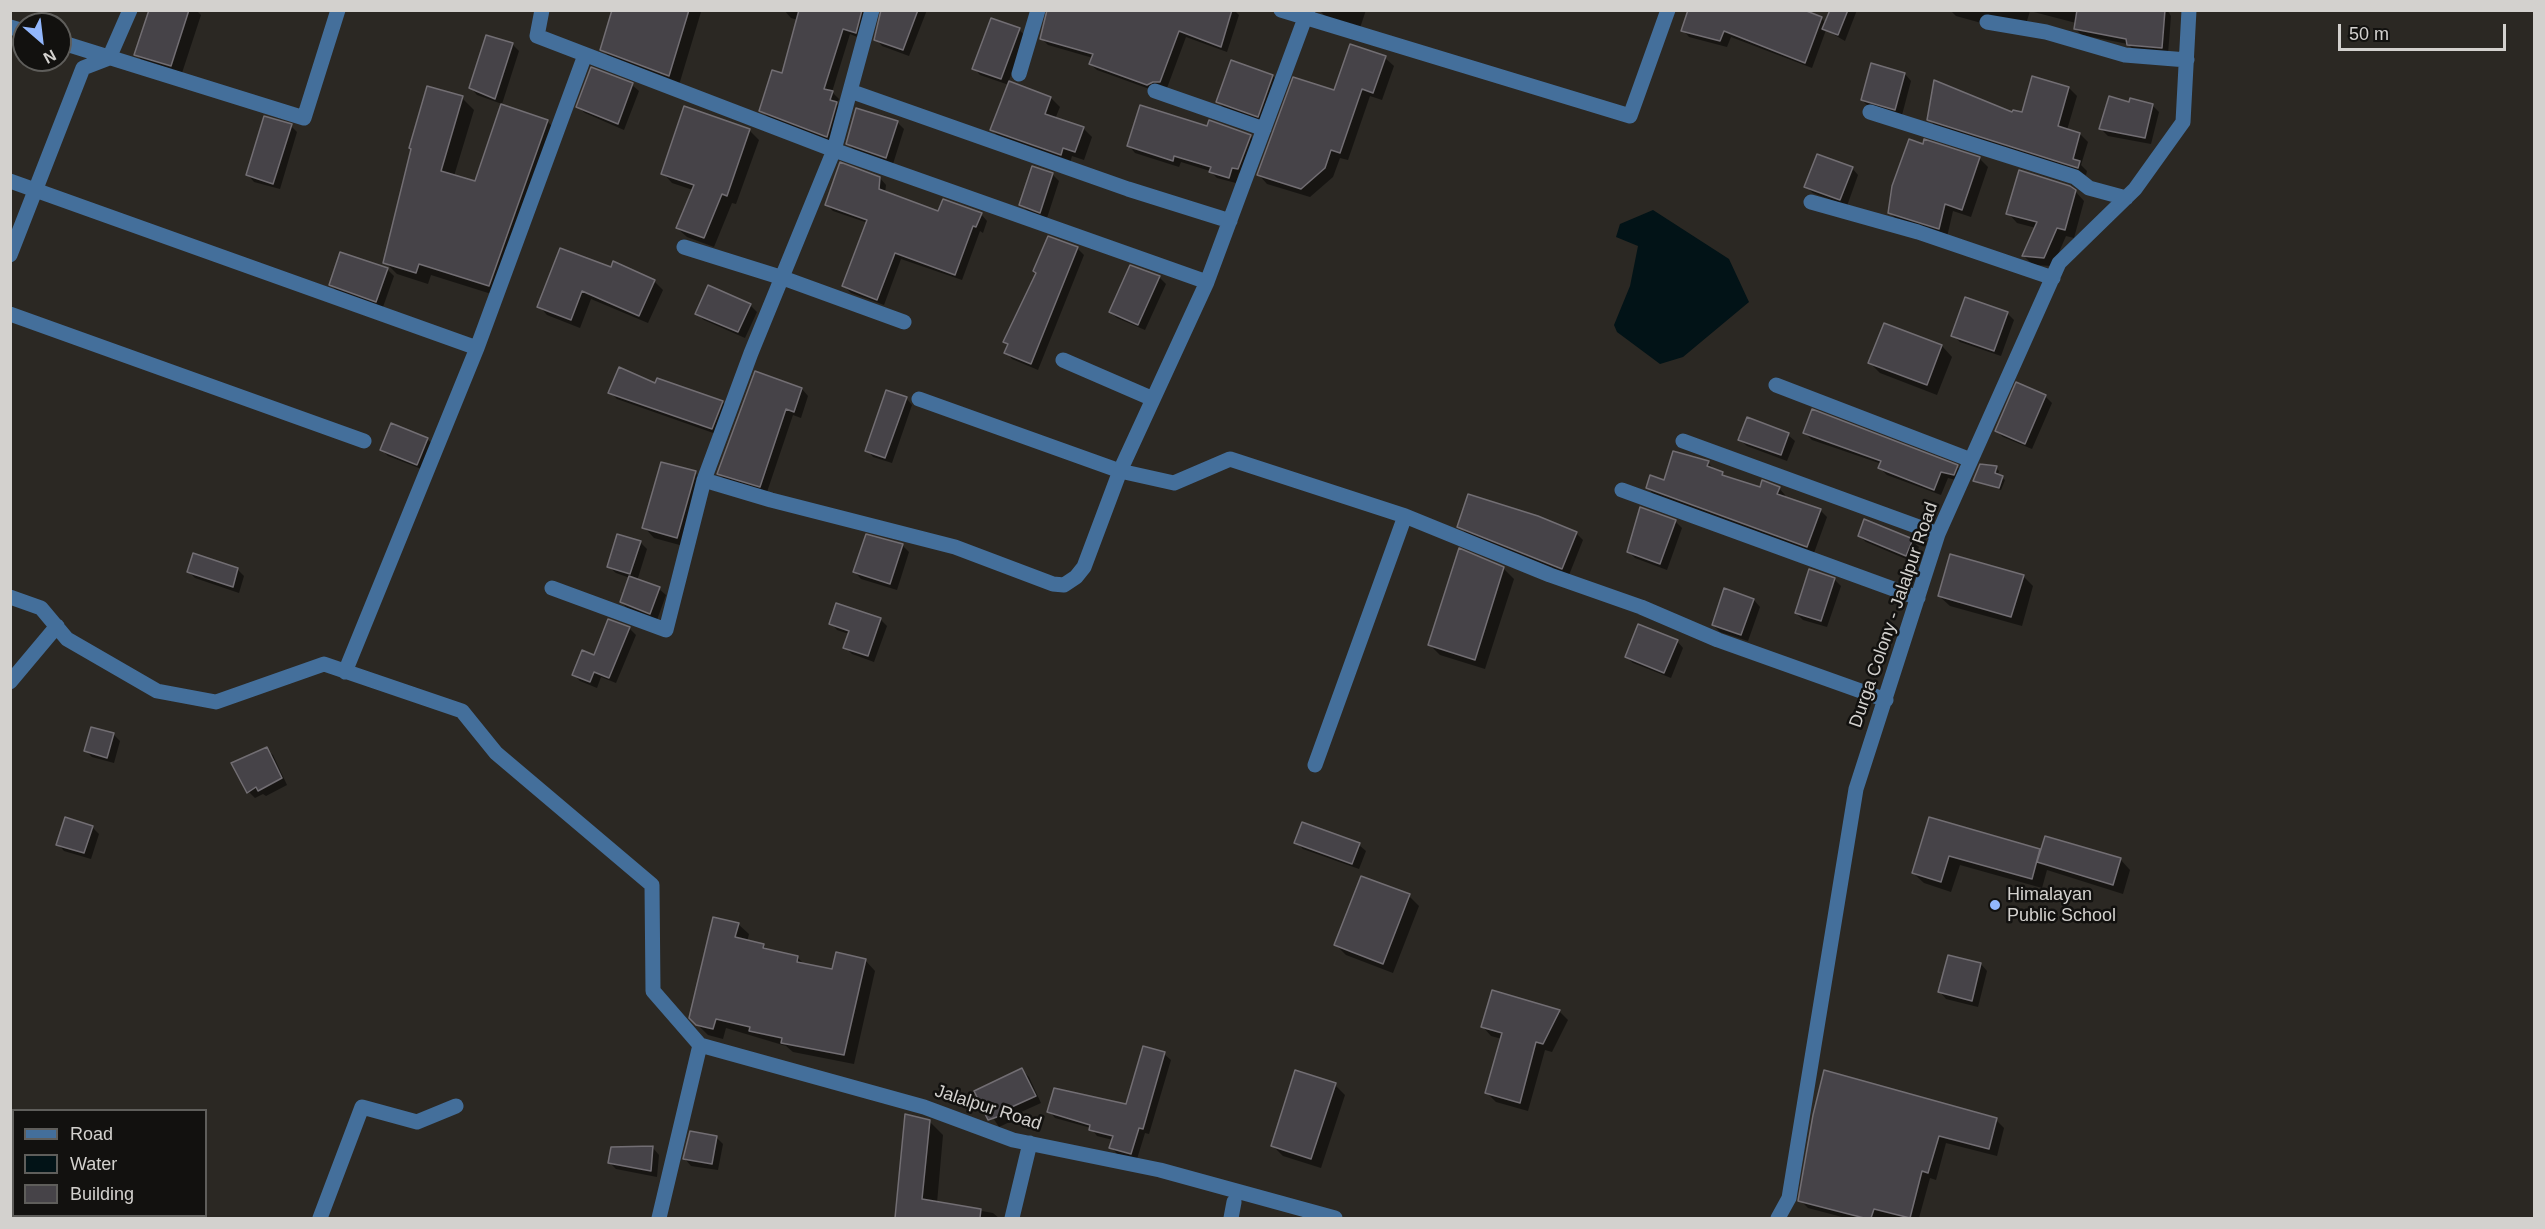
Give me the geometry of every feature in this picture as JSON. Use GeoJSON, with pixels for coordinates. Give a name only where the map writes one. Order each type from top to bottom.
{"type":"FeatureCollection","features":[{"type":"Feature","properties":{"kind":"street"},"geometry":{"type":"LineString","coordinates":[[10,255],[83,68],[109,58],[130,10]]}},
{"type":"Feature","properties":{"kind":"street"},"geometry":{"type":"LineString","coordinates":[[72,46],[304,118],[338,10]]}},
{"type":"Feature","properties":{"kind":"street"},"geometry":{"type":"LineString","coordinates":[[542,10],[537,36],[834,150],[1207,282]]}},
{"type":"Feature","properties":{"kind":"street"},"geometry":{"type":"LineString","coordinates":[[552,588],[666,630],[704,480],[751,353],[834,150],[872,10]]}},
{"type":"Feature","properties":{"kind":"street"},"geometry":{"type":"LineString","coordinates":[[1281,10],[1306,15],[1630,116],[1668,10]]}},
{"type":"Feature","properties":{"kind":"street","name":"Durga Colony - Jalalpur Road"},"geometry":{"type":"LineString","coordinates":[[1778,1218],[1789,1198],[1856,789],[1938,534],[2060,263],[2135,189],[2183,122],[2190,10]]}},
{"type":"Feature","properties":{"kind":"street"},"geometry":{"type":"LineString","coordinates":[[1019,74],[1033,12]]}},
{"type":"Feature","properties":{"kind":"street"},"geometry":{"type":"LineString","coordinates":[[704,480],[771,500],[955,547],[1053,584],[1064,585],[1076,577],[1084,567],[1120,471],[1207,282],[1306,15]]}},
{"type":"Feature","properties":{"kind":"street"},"geometry":{"type":"LineString","coordinates":[[1987,22],[2046,32],[2125,55],[2187,60]]}},
{"type":"Feature","properties":{"kind":"street"},"geometry":{"type":"LineString","coordinates":[[345,672],[477,348],[585,54]]}},
{"type":"Feature","properties":{"kind":"street"},"geometry":{"type":"LineString","coordinates":[[1155,91],[1264,129]]}},
{"type":"Feature","properties":{"kind":"street"},"geometry":{"type":"LineString","coordinates":[[850,92],[1128,189],[1230,221]]}},
{"type":"Feature","properties":{"kind":"street"},"geometry":{"type":"LineString","coordinates":[[1870,112],[2075,177],[2089,188],[2126,198]]}},
{"type":"Feature","properties":{"kind":"street"},"geometry":{"type":"LineString","coordinates":[[10,181],[477,348]]}},
{"type":"Feature","properties":{"kind":"street"},"geometry":{"type":"LineString","coordinates":[[1811,202],[1918,232],[2053,278]]}},
{"type":"Feature","properties":{"kind":"street"},"geometry":{"type":"LineString","coordinates":[[684,247],[904,322]]}},
{"type":"Feature","properties":{"kind":"street"},"geometry":{"type":"LineString","coordinates":[[10,314],[364,441]]}},
{"type":"Feature","properties":{"kind":"street"},"geometry":{"type":"LineString","coordinates":[[1063,360],[1153,399]]}},
{"type":"Feature","properties":{"kind":"street"},"geometry":{"type":"LineString","coordinates":[[1776,385],[1971,460]]}},
{"type":"Feature","properties":{"kind":"street"},"geometry":{"type":"LineString","coordinates":[[919,399],[1120,471],[1174,483],[1230,459],[1405,516],[1550,575],[1641,607],[1718,640],[1886,700]]}},
{"type":"Feature","properties":{"kind":"street"},"geometry":{"type":"LineString","coordinates":[[1683,441],[1938,534]]}},
{"type":"Feature","properties":{"kind":"street"},"geometry":{"type":"LineString","coordinates":[[1622,490],[1918,598]]}},
{"type":"Feature","properties":{"kind":"street"},"geometry":{"type":"LineString","coordinates":[[1315,765],[1405,516]]}},
{"type":"Feature","properties":{"kind":"street"},"geometry":{"type":"LineString","coordinates":[[10,597],[41,608],[67,639],[157,691],[216,702],[324,664],[462,711],[496,753],[652,885],[653,991],[700,1045],[659,1218]]}},
{"type":"Feature","properties":{"kind":"street"},"geometry":{"type":"LineString","coordinates":[[10,682],[57,626]]}},
{"type":"Feature","properties":{"kind":"street","name":"Jalalpur Road"},"geometry":{"type":"LineString","coordinates":[[700,1045],[924,1107],[1029,1143],[1160,1170],[1335,1218]]}},
{"type":"Feature","properties":{"kind":"street"},"geometry":{"type":"LineString","coordinates":[[320,1218],[362,1107],[417,1122],[456,1106]]}},
{"type":"Feature","properties":{"kind":"street"},"geometry":{"type":"LineString","coordinates":[[1012,1218],[1029,1143]]}},
{"type":"Feature","properties":{"kind":"street"},"geometry":{"type":"LineString","coordinates":[[1231,1218],[1234,1202]]}},
{"type":"Feature","properties":{"kind":"water"},"geometry":{"type":"Polygon","coordinates":[[[1653,210],[1729,259],[1749,302],[1683,357],[1660,364],[1617,332],[1614,325],[1630,286],[1638,246],[1616,237],[1620,224],[1653,210]]]}},
{"type":"Feature","properties":{"kind":"building"},"geometry":{"type":"Polygon","coordinates":[[[149,10],[189,10],[171,66],[134,55],[149,10]]]}},
{"type":"Feature","properties":{"kind":"building"},"geometry":{"type":"Polygon","coordinates":[[[612,10],[689,10],[669,76],[600,50],[612,10]]]}},
{"type":"Feature","properties":{"kind":"building"},"geometry":{"type":"Polygon","coordinates":[[[799,10],[862,10],[856,33],[843,29],[824,89],[833,91],[830,100],[837,102],[827,137],[759,111],[772,70],[782,73],[799,10]]]}},
{"type":"Feature","properties":{"kind":"building"},"geometry":{"type":"Polygon","coordinates":[[[881,10],[918,10],[903,50],[874,40],[881,10]]]}},
{"type":"Feature","properties":{"kind":"building"},"geometry":{"type":"Polygon","coordinates":[[[1047,10],[1232,10],[1221,47],[1179,31],[1160,82],[1147,85],[1089,64],[1093,54],[1040,39],[1047,10]]]}},
{"type":"Feature","properties":{"kind":"building"},"geometry":{"type":"Polygon","coordinates":[[[1688,10],[1804,10],[1822,17],[1805,63],[1724,31],[1720,41],[1681,31],[1688,10]]]}},
{"type":"Feature","properties":{"kind":"building"},"geometry":{"type":"Polygon","coordinates":[[[1830,10],[1848,10],[1838,35],[1822,29],[1830,10]]]}},
{"type":"Feature","properties":{"kind":"building"},"geometry":{"type":"Polygon","coordinates":[[[2077,10],[2165,10],[2162,48],[2127,45],[2126,39],[2074,29],[2077,10]]]}},
{"type":"Feature","properties":{"kind":"building"},"geometry":{"type":"Polygon","coordinates":[[[991,18],[1020,28],[1001,79],[972,69],[991,18]]]}},
{"type":"Feature","properties":{"kind":"building"},"geometry":{"type":"Polygon","coordinates":[[[486,35],[513,43],[495,99],[469,88],[486,35]]]}},
{"type":"Feature","properties":{"kind":"building"},"geometry":{"type":"Polygon","coordinates":[[[1350,44],[1386,56],[1373,93],[1362,89],[1340,153],[1331,150],[1325,168],[1301,189],[1257,175],[1293,77],[1334,90],[1350,44]]]}},
{"type":"Feature","properties":{"kind":"building"},"geometry":{"type":"Polygon","coordinates":[[[1231,60],[1273,75],[1258,117],[1216,102],[1231,60]]]}},
{"type":"Feature","properties":{"kind":"building"},"geometry":{"type":"Polygon","coordinates":[[[1871,63],[1905,73],[1895,110],[1861,100],[1871,63]]]}},
{"type":"Feature","properties":{"kind":"building"},"geometry":{"type":"Polygon","coordinates":[[[591,67],[633,83],[618,124],[576,107],[591,67]]]}},
{"type":"Feature","properties":{"kind":"building"},"geometry":{"type":"Polygon","coordinates":[[[2032,76],[2069,87],[2058,126],[2080,133],[2073,159],[2080,161],[2078,168],[1927,120],[1934,80],[2012,112],[2013,110],[2022,112],[2032,76]]]}},
{"type":"Feature","properties":{"kind":"building"},"geometry":{"type":"Polygon","coordinates":[[[1009,81],[1051,97],[1045,114],[1084,127],[1075,152],[1063,148],[1061,155],[990,130],[1009,81]]]}},
{"type":"Feature","properties":{"kind":"building"},"geometry":{"type":"Polygon","coordinates":[[[427,86],[463,96],[441,171],[475,181],[501,104],[548,120],[489,286],[419,264],[416,273],[383,263],[411,149],[409,148],[427,86]]]}},
{"type":"Feature","properties":{"kind":"building"},"geometry":{"type":"Polygon","coordinates":[[[2109,96],[2129,102],[2130,98],[2153,104],[2145,138],[2099,129],[2109,96]]]}},
{"type":"Feature","properties":{"kind":"building"},"geometry":{"type":"Polygon","coordinates":[[[1140,105],[1207,126],[1209,120],[1251,135],[1238,169],[1232,168],[1229,178],[1209,172],[1211,167],[1174,156],[1173,161],[1127,146],[1140,105]]]}},
{"type":"Feature","properties":{"kind":"building"},"geometry":{"type":"Polygon","coordinates":[[[684,106],[750,129],[727,196],[722,194],[704,238],[676,228],[694,185],[661,174],[684,106]]]}},
{"type":"Feature","properties":{"kind":"building"},"geometry":{"type":"Polygon","coordinates":[[[856,108],[898,121],[886,158],[846,144],[856,108]]]}},
{"type":"Feature","properties":{"kind":"building"},"geometry":{"type":"Polygon","coordinates":[[[264,116],[292,124],[273,184],[246,175],[264,116]]]}},
{"type":"Feature","properties":{"kind":"building"},"geometry":{"type":"Polygon","coordinates":[[[1909,139],[1923,144],[1924,139],[1980,157],[1962,210],[1945,204],[1939,229],[1888,213],[1892,186],[1909,139]]]}},
{"type":"Feature","properties":{"kind":"building"},"geometry":{"type":"Polygon","coordinates":[[[1817,154],[1853,167],[1840,200],[1804,187],[1817,154]]]}},
{"type":"Feature","properties":{"kind":"building"},"geometry":{"type":"Polygon","coordinates":[[[840,162],[880,177],[879,189],[938,211],[943,199],[982,213],[976,227],[973,226],[955,275],[895,253],[877,300],[842,286],[867,220],[825,205],[840,162]]]}},
{"type":"Feature","properties":{"kind":"building"},"geometry":{"type":"Polygon","coordinates":[[[1032,166],[1053,173],[1040,213],[1019,205],[1032,166]]]}},
{"type":"Feature","properties":{"kind":"building"},"geometry":{"type":"Polygon","coordinates":[[[2019,170],[2076,190],[2065,230],[2057,228],[2044,258],[2022,256],[2037,222],[2006,214],[2019,170]]]}},
{"type":"Feature","properties":{"kind":"building"},"geometry":{"type":"Polygon","coordinates":[[[1048,236],[1078,247],[1031,364],[1004,353],[1008,344],[1003,342],[1036,273],[1033,271],[1048,236]]]}},
{"type":"Feature","properties":{"kind":"building"},"geometry":{"type":"Polygon","coordinates":[[[560,248],[611,267],[613,261],[655,280],[639,316],[582,291],[571,320],[537,307],[560,248]]]}},
{"type":"Feature","properties":{"kind":"building"},"geometry":{"type":"Polygon","coordinates":[[[340,252],[388,268],[376,302],[329,285],[340,252]]]}},
{"type":"Feature","properties":{"kind":"building"},"geometry":{"type":"Polygon","coordinates":[[[1130,265],[1160,276],[1138,325],[1109,312],[1130,265]]]}},
{"type":"Feature","properties":{"kind":"building"},"geometry":{"type":"Polygon","coordinates":[[[708,285],[751,304],[738,332],[695,314],[708,285]]]}},
{"type":"Feature","properties":{"kind":"building"},"geometry":{"type":"Polygon","coordinates":[[[1965,297],[2008,312],[1994,351],[1951,336],[1965,297]]]}},
{"type":"Feature","properties":{"kind":"building"},"geometry":{"type":"Polygon","coordinates":[[[1884,323],[1942,345],[1927,385],[1868,363],[1884,323]]]}},
{"type":"Feature","properties":{"kind":"building"},"geometry":{"type":"Polygon","coordinates":[[[619,367],[655,383],[657,378],[723,401],[712,429],[608,393],[619,367]]]}},
{"type":"Feature","properties":{"kind":"building"},"geometry":{"type":"Polygon","coordinates":[[[755,371],[802,388],[794,412],[786,409],[760,487],[717,474],[755,371]]]}},
{"type":"Feature","properties":{"kind":"building"},"geometry":{"type":"Polygon","coordinates":[[[2016,382],[2046,395],[2025,444],[1995,431],[2016,382]]]}},
{"type":"Feature","properties":{"kind":"building"},"geometry":{"type":"Polygon","coordinates":[[[886,390],[907,397],[885,458],[865,451],[886,390]]]}},
{"type":"Feature","properties":{"kind":"building"},"geometry":{"type":"Polygon","coordinates":[[[1812,409],[1958,465],[1954,475],[1941,472],[1934,490],[1878,468],[1881,461],[1803,433],[1812,409]]]}},
{"type":"Feature","properties":{"kind":"building"},"geometry":{"type":"Polygon","coordinates":[[[1747,417],[1789,433],[1781,455],[1738,440],[1747,417]]]}},
{"type":"Feature","properties":{"kind":"building"},"geometry":{"type":"Polygon","coordinates":[[[391,423],[428,438],[417,465],[380,450],[391,423]]]}},
{"type":"Feature","properties":{"kind":"building"},"geometry":{"type":"Polygon","coordinates":[[[1673,451],[1709,461],[1707,466],[1723,472],[1722,475],[1760,487],[1762,480],[1780,487],[1777,494],[1821,509],[1807,547],[1646,488],[1650,475],[1664,480],[1673,451]]]}},
{"type":"Feature","properties":{"kind":"building"},"geometry":{"type":"Polygon","coordinates":[[[661,462],[696,471],[677,538],[642,528],[661,462]]]}},
{"type":"Feature","properties":{"kind":"building"},"geometry":{"type":"Polygon","coordinates":[[[1980,464],[1997,466],[1995,473],[2003,476],[1999,488],[1973,481],[1980,464]]]}},
{"type":"Feature","properties":{"kind":"building"},"geometry":{"type":"Polygon","coordinates":[[[1468,494],[1538,516],[1577,532],[1562,569],[1457,527],[1468,494]]]}},
{"type":"Feature","properties":{"kind":"building"},"geometry":{"type":"Polygon","coordinates":[[[1640,507],[1676,520],[1660,564],[1627,552],[1640,507]]]}},
{"type":"Feature","properties":{"kind":"building"},"geometry":{"type":"Polygon","coordinates":[[[1864,519],[1913,539],[1906,556],[1858,536],[1864,519]]]}},
{"type":"Feature","properties":{"kind":"building"},"geometry":{"type":"Polygon","coordinates":[[[617,534],[641,541],[630,574],[607,567],[617,534]]]}},
{"type":"Feature","properties":{"kind":"building"},"geometry":{"type":"Polygon","coordinates":[[[866,534],[903,544],[890,584],[853,572],[866,534]]]}},
{"type":"Feature","properties":{"kind":"building"},"geometry":{"type":"Polygon","coordinates":[[[1459,548],[1504,567],[1475,660],[1428,645],[1459,548]]]}},
{"type":"Feature","properties":{"kind":"building"},"geometry":{"type":"Polygon","coordinates":[[[193,553],[238,568],[233,587],[187,572],[193,553]]]}},
{"type":"Feature","properties":{"kind":"building"},"geometry":{"type":"Polygon","coordinates":[[[1950,554],[2024,575],[2011,617],[1938,596],[1950,554]]]}},
{"type":"Feature","properties":{"kind":"building"},"geometry":{"type":"Polygon","coordinates":[[[1809,569],[1835,578],[1821,621],[1795,613],[1809,569]]]}},
{"type":"Feature","properties":{"kind":"building"},"geometry":{"type":"Polygon","coordinates":[[[629,576],[660,587],[650,614],[620,602],[629,576]]]}},
{"type":"Feature","properties":{"kind":"building"},"geometry":{"type":"Polygon","coordinates":[[[1724,588],[1754,599],[1741,635],[1712,625],[1724,588]]]}},
{"type":"Feature","properties":{"kind":"building"},"geometry":{"type":"Polygon","coordinates":[[[836,603],[881,618],[868,656],[843,648],[849,631],[829,624],[836,603]]]}},
{"type":"Feature","properties":{"kind":"building"},"geometry":{"type":"Polygon","coordinates":[[[608,619],[630,627],[609,678],[594,672],[590,682],[572,675],[582,650],[594,655],[608,619]]]}},
{"type":"Feature","properties":{"kind":"building"},"geometry":{"type":"Polygon","coordinates":[[[1638,624],[1678,640],[1664,673],[1625,657],[1638,624]]]}},
{"type":"Feature","properties":{"kind":"building"},"geometry":{"type":"Polygon","coordinates":[[[91,727],[114,733],[107,758],[84,751],[91,727]]]}},
{"type":"Feature","properties":{"kind":"building"},"geometry":{"type":"Polygon","coordinates":[[[267,747],[282,778],[258,791],[256,787],[247,793],[231,763],[267,747]]]}},
{"type":"Feature","properties":{"kind":"building"},"geometry":{"type":"Polygon","coordinates":[[[65,817],[93,826],[84,853],[56,845],[65,817]]]}},
{"type":"Feature","properties":{"kind":"building","name":"Himalayan Public School"},"geometry":{"type":"Polygon","coordinates":[[[1929,817],[2040,849],[2032,879],[1949,856],[1941,882],[1912,873],[1929,817]]]}},
{"type":"Feature","properties":{"kind":"building"},"geometry":{"type":"Polygon","coordinates":[[[1302,822],[1360,843],[1352,864],[1294,843],[1302,822]]]}},
{"type":"Feature","properties":{"kind":"building"},"geometry":{"type":"Polygon","coordinates":[[[2045,836],[2121,858],[2113,885],[2037,862],[2045,836]]]}},
{"type":"Feature","properties":{"kind":"building"},"geometry":{"type":"Polygon","coordinates":[[[1361,876],[1410,894],[1383,964],[1334,945],[1361,876]]]}},
{"type":"Feature","properties":{"kind":"building"},"geometry":{"type":"Polygon","coordinates":[[[713,917],[739,923],[735,937],[764,944],[763,948],[798,956],[797,962],[832,969],[836,952],[866,959],[844,1055],[781,1043],[782,1038],[749,1031],[750,1027],[716,1019],[713,1029],[696,1025],[689,1018],[713,917]]]}},
{"type":"Feature","properties":{"kind":"building"},"geometry":{"type":"Polygon","coordinates":[[[1948,955],[1981,963],[1972,1001],[1938,992],[1948,955]]]}},
{"type":"Feature","properties":{"kind":"building"},"geometry":{"type":"Polygon","coordinates":[[[1492,990],[1560,1010],[1543,1044],[1536,1042],[1520,1103],[1485,1093],[1502,1033],[1481,1027],[1492,990]]]}},
{"type":"Feature","properties":{"kind":"building"},"geometry":{"type":"Polygon","coordinates":[[[1143,1046],[1165,1052],[1143,1129],[1139,1128],[1131,1154],[1109,1148],[1113,1136],[1089,1130],[1090,1125],[1047,1112],[1054,1088],[1126,1104],[1143,1046]]]}},
{"type":"Feature","properties":{"kind":"building"},"geometry":{"type":"Polygon","coordinates":[[[1022,1068],[1036,1096],[1005,1110],[1006,1114],[988,1120],[974,1091],[1022,1068]]]}},
{"type":"Feature","properties":{"kind":"building"},"geometry":{"type":"Polygon","coordinates":[[[1295,1070],[1336,1083],[1311,1159],[1271,1146],[1295,1070]]]}},
{"type":"Feature","properties":{"kind":"building"},"geometry":{"type":"Polygon","coordinates":[[[1824,1070],[1997,1118],[1989,1149],[1939,1136],[1928,1173],[1922,1171],[1910,1218],[1874,1209],[1871,1218],[1864,1218],[1798,1201],[1813,1115],[1824,1070]]]}},
{"type":"Feature","properties":{"kind":"building"},"geometry":{"type":"Polygon","coordinates":[[[905,1114],[930,1120],[922,1199],[981,1209],[980,1218],[895,1218],[905,1114]]]}},
{"type":"Feature","properties":{"kind":"building"},"geometry":{"type":"Polygon","coordinates":[[[690,1131],[717,1136],[712,1164],[683,1159],[690,1131]]]}},
{"type":"Feature","properties":{"kind":"building"},"geometry":{"type":"Polygon","coordinates":[[[653,1146],[651,1171],[608,1163],[611,1147],[653,1146]]]}},
{"type":"Feature","properties":{"kind":"place","name":"Himalayan Public School"},"geometry":{"type":"Point","coordinates":[1995,905]}}]}
